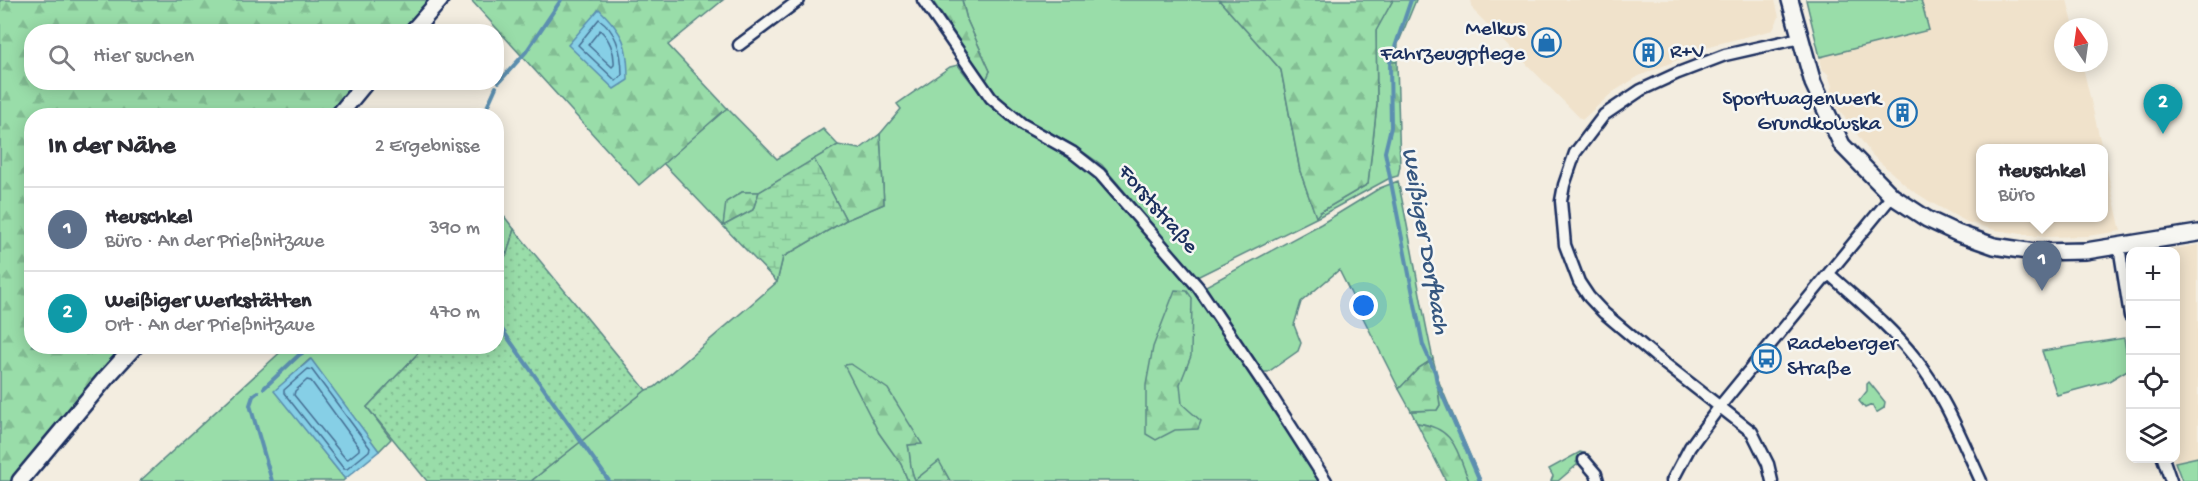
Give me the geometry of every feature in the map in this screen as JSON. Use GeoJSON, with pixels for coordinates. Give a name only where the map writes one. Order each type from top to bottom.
{"type":"FeatureCollection","features":[{"type":"Feature","properties":{"kind":"street"},"geometry":{"type":"LineString","coordinates":[[419,24],[440,0]]}},
{"type":"Feature","properties":{"kind":"street"},"geometry":{"type":"LineString","coordinates":[[739,45],[798,0]]}},
{"type":"Feature","properties":{"kind":"street","name":"Forststraße"},"geometry":{"type":"LineString","coordinates":[[923,0],[991,98],[1022,124],[1072,152],[1100,174],[1198,287],[1326,481]]}},
{"type":"Feature","properties":{"kind":"street"},"geometry":{"type":"LineString","coordinates":[[1790,0],[1813,83],[1842,146],[1892,196],[1927,219],[1994,246],[2048,252],[2077,252],[2198,233]]}},
{"type":"Feature","properties":{"kind":"street"},"geometry":{"type":"LineString","coordinates":[[1772,481],[1768,464],[1752,432],[1620,328],[1589,297],[1565,246],[1561,201],[1575,153],[1604,115],[1641,90],[1725,55],[1800,38]]}},
{"type":"Feature","properties":{"kind":"street"},"geometry":{"type":"LineString","coordinates":[[345,108],[359,90]]}},
{"type":"Feature","properties":{"kind":"street"},"geometry":{"type":"LineString","coordinates":[[1672,481],[1690,447],[1720,406],[1892,196]]}},
{"type":"Feature","properties":{"kind":"street"},"geometry":{"type":"LineString","coordinates":[[2119,246],[2128,301]]}},
{"type":"Feature","properties":{"kind":"street"},"geometry":{"type":"LineString","coordinates":[[1829,274],[1883,323],[1915,357],[1938,395],[1981,481]]}},
{"type":"Feature","properties":{"kind":"street"},"geometry":{"type":"LineString","coordinates":[[20,481],[128,354]]}},
{"type":"Feature","properties":{"kind":"street"},"geometry":{"type":"LineString","coordinates":[[1590,460],[1597,477]]}},
{"type":"Feature","properties":{"kind":"street"},"geometry":{"type":"LineString","coordinates":[[2164,463],[2171,481]]}},
{"type":"Feature","properties":{"kind":"shaded area"},"geometry":{"type":"Polygon","coordinates":[[[1471,0],[1775,0],[1779,17],[1773,30],[1713,45],[1639,76],[1613,92],[1582,120],[1473,10],[1471,0]]]}},
{"type":"Feature","properties":{"kind":"shaded area"},"geometry":{"type":"Polygon","coordinates":[[[1921,0],[2067,0],[2072,18],[2054,18],[2054,72],[2084,72],[2101,144],[1976,144],[1976,222],[2108,222],[2108,174],[2121,231],[2088,236],[2043,237],[1995,230],[1967,222],[1932,203],[1910,189],[1872,155],[1838,108],[1830,92],[1832,86],[1828,74],[1822,69],[1820,57],[1929,30],[1921,0]]]}},
{"type":"Feature","properties":{"kind":"shaded area"},"geometry":{"type":"Polygon","coordinates":[[[2198,245],[2198,457],[2180,461],[2180,301],[2180,248],[2198,245]]]}},
{"type":"Feature","properties":{"kind":"green space"},"geometry":{"type":"Polygon","coordinates":[[[0,0],[440,0],[418,24],[24,24],[24,90],[359,90],[343,108],[24,108],[24,354],[126,354],[13,481],[0,481],[0,0]]]}},
{"type":"Feature","properties":{"kind":"green space"},"geometry":{"type":"Polygon","coordinates":[[[471,0],[723,0],[668,45],[727,108],[639,185],[504,36],[504,24],[493,24],[471,0]]]}},
{"type":"Feature","properties":{"kind":"green space"},"geometry":{"type":"Polygon","coordinates":[[[932,0],[962,0],[967,20],[990,71],[986,80],[932,0]]]}},
{"type":"Feature","properties":{"kind":"green space"},"geometry":{"type":"Polygon","coordinates":[[[962,0],[1219,0],[1281,70],[1300,171],[1316,216],[1368,184],[1377,104],[1376,30],[1393,0],[1416,0],[1398,44],[1397,62],[1390,62],[1391,127],[1385,152],[1390,178],[1320,216],[1197,277],[1102,165],[1073,145],[1024,118],[996,94],[986,80],[990,71],[967,20],[962,0]]]}},
{"type":"Feature","properties":{"kind":"green space"},"geometry":{"type":"Polygon","coordinates":[[[1219,0],[1393,0],[1376,31],[1377,104],[1368,184],[1320,212],[1316,217],[1300,171],[1281,70],[1219,0]]]}},
{"type":"Feature","properties":{"kind":"green space"},"geometry":{"type":"Polygon","coordinates":[[[1806,0],[1921,0],[1929,30],[1820,57],[1806,0]]]}},
{"type":"Feature","properties":{"kind":"green space"},"geometry":{"type":"Polygon","coordinates":[[[1390,62],[1397,62],[1400,166],[1398,176],[1390,178],[1385,152],[1391,127],[1390,62]]]}},
{"type":"Feature","properties":{"kind":"green space"},"geometry":{"type":"Polygon","coordinates":[[[958,65],[986,101],[1019,128],[1070,157],[1097,177],[1194,291],[1253,376],[1319,481],[950,481],[939,462],[915,480],[910,466],[908,445],[922,443],[879,433],[901,464],[908,481],[531,481],[646,390],[655,387],[777,282],[783,257],[846,220],[884,204],[880,134],[901,109],[897,104],[950,67],[958,65]]]}},
{"type":"Feature","properties":{"kind":"green space"},"geometry":{"type":"Polygon","coordinates":[[[727,108],[777,159],[823,129],[838,145],[760,192],[742,192],[727,202],[723,226],[663,163],[727,108]]]}},
{"type":"Feature","properties":{"kind":"green space"},"geometry":{"type":"Polygon","coordinates":[[[880,134],[884,204],[846,220],[814,159],[838,145],[860,149],[880,134]]]}},
{"type":"Feature","properties":{"kind":"green space"},"geometry":{"type":"Polygon","coordinates":[[[814,159],[846,220],[783,257],[777,282],[723,226],[753,210],[759,192],[814,159]]]}},
{"type":"Feature","properties":{"kind":"green space"},"geometry":{"type":"Polygon","coordinates":[[[1398,181],[1433,359],[1419,368],[1399,389],[1339,270],[1301,302],[1294,325],[1301,343],[1298,351],[1268,372],[1261,372],[1204,287],[1321,224],[1380,188],[1398,181]]]}},
{"type":"Feature","properties":{"kind":"green space"},"geometry":{"type":"Polygon","coordinates":[[[742,192],[759,192],[753,210],[723,226],[726,202],[742,192]]]}},
{"type":"Feature","properties":{"kind":"green space"},"geometry":{"type":"Polygon","coordinates":[[[504,216],[514,229],[507,254],[504,251],[504,216]]]}},
{"type":"Feature","properties":{"kind":"green space"},"geometry":{"type":"Polygon","coordinates":[[[514,229],[646,390],[531,481],[427,481],[367,407],[417,354],[504,354],[504,258],[514,229]]]}},
{"type":"Feature","properties":{"kind":"green space"},"geometry":{"type":"Polygon","coordinates":[[[1175,290],[1187,291],[1192,298],[1191,356],[1180,384],[1182,404],[1201,421],[1198,429],[1175,430],[1156,440],[1146,434],[1146,385],[1153,347],[1175,290]]]}},
{"type":"Feature","properties":{"kind":"green space"},"geometry":{"type":"Polygon","coordinates":[[[2124,338],[2126,371],[2109,381],[2057,395],[2042,351],[2124,338]]]}},
{"type":"Feature","properties":{"kind":"green space"},"geometry":{"type":"Polygon","coordinates":[[[278,354],[417,354],[367,407],[391,439],[379,451],[310,359],[275,391],[345,479],[343,481],[140,481],[278,354]]]}},
{"type":"Feature","properties":{"kind":"green space"},"geometry":{"type":"Polygon","coordinates":[[[1433,359],[1439,382],[1440,405],[1437,410],[1411,411],[1399,389],[1419,368],[1433,359]]]}},
{"type":"Feature","properties":{"kind":"green space"},"geometry":{"type":"Polygon","coordinates":[[[851,364],[888,389],[922,444],[908,445],[915,480],[939,461],[950,481],[908,481],[901,464],[879,433],[844,365],[851,364]]]}},
{"type":"Feature","properties":{"kind":"green space"},"geometry":{"type":"Polygon","coordinates":[[[1439,382],[1481,481],[1469,481],[1453,444],[1427,425],[1417,423],[1411,411],[1437,410],[1440,405],[1439,382]]]}},
{"type":"Feature","properties":{"kind":"green space"},"geometry":{"type":"Polygon","coordinates":[[[1869,382],[1885,402],[1884,408],[1876,413],[1872,405],[1865,408],[1859,401],[1867,391],[1869,382]]]}},
{"type":"Feature","properties":{"kind":"green space"},"geometry":{"type":"Polygon","coordinates":[[[1417,423],[1430,426],[1447,435],[1457,450],[1469,481],[1446,481],[1417,423]]]}},
{"type":"Feature","properties":{"kind":"green space"},"geometry":{"type":"Polygon","coordinates":[[[1580,452],[1588,454],[1576,462],[1578,464],[1558,481],[1551,481],[1553,476],[1549,469],[1580,452]]]}},
{"type":"Feature","properties":{"kind":"green space"},"geometry":{"type":"Polygon","coordinates":[[[2198,457],[2198,481],[2182,481],[2175,463],[2180,463],[2180,461],[2198,457]]]}},
{"type":"Feature","properties":{"kind":"water"},"geometry":{"type":"Polygon","coordinates":[[[599,9],[619,33],[627,57],[628,80],[614,89],[568,45],[599,9]]]}},
{"type":"Feature","properties":{"kind":"water"},"geometry":{"type":"Polygon","coordinates":[[[311,359],[379,451],[345,479],[274,391],[311,359]]]}},
{"type":"Feature","properties":{"kind":"waterway"},"geometry":{"type":"LineString","coordinates":[[504,76],[526,52],[561,0]]}},
{"type":"Feature","properties":{"kind":"waterway","name":"Weißiger Dorfbach"},"geometry":{"type":"LineString","coordinates":[[1411,0],[1390,62],[1391,127],[1385,152],[1423,345],[1480,481]]}},
{"type":"Feature","properties":{"kind":"waterway"},"geometry":{"type":"LineString","coordinates":[[487,108],[495,90]]}},
{"type":"Feature","properties":{"kind":"waterway"},"geometry":{"type":"LineString","coordinates":[[504,332],[609,481]]}},
{"type":"Feature","properties":{"kind":"waterway"},"geometry":{"type":"LineString","coordinates":[[264,388],[301,354]]}},
{"type":"Feature","properties":{"kind":"waterway"},"geometry":{"type":"LineString","coordinates":[[258,392],[253,396],[250,405],[272,481]]}},
{"type":"Feature","properties":{"kind":"place","name":"Melkus Fahrzeugpflege"},"geometry":{"type":"Point","coordinates":[1546,43]}},
{"type":"Feature","properties":{"kind":"place","name":"R+V"},"geometry":{"type":"Point","coordinates":[1649,53]}},
{"type":"Feature","properties":{"kind":"place","name":"Sportwagenwerk Grundkowska"},"geometry":{"type":"Point","coordinates":[1902,113]}},
{"type":"Feature","properties":{"kind":"place","name":"Weißiger Werkstätten"},"geometry":{"type":"Point","coordinates":[2163,134]}},
{"type":"Feature","properties":{"kind":"place","name":"Heuschkel"},"geometry":{"type":"Point","coordinates":[2042,291]}},
{"type":"Feature","properties":{"kind":"place","name":"Radeberger Straße"},"geometry":{"type":"Point","coordinates":[1766,358]}}]}
